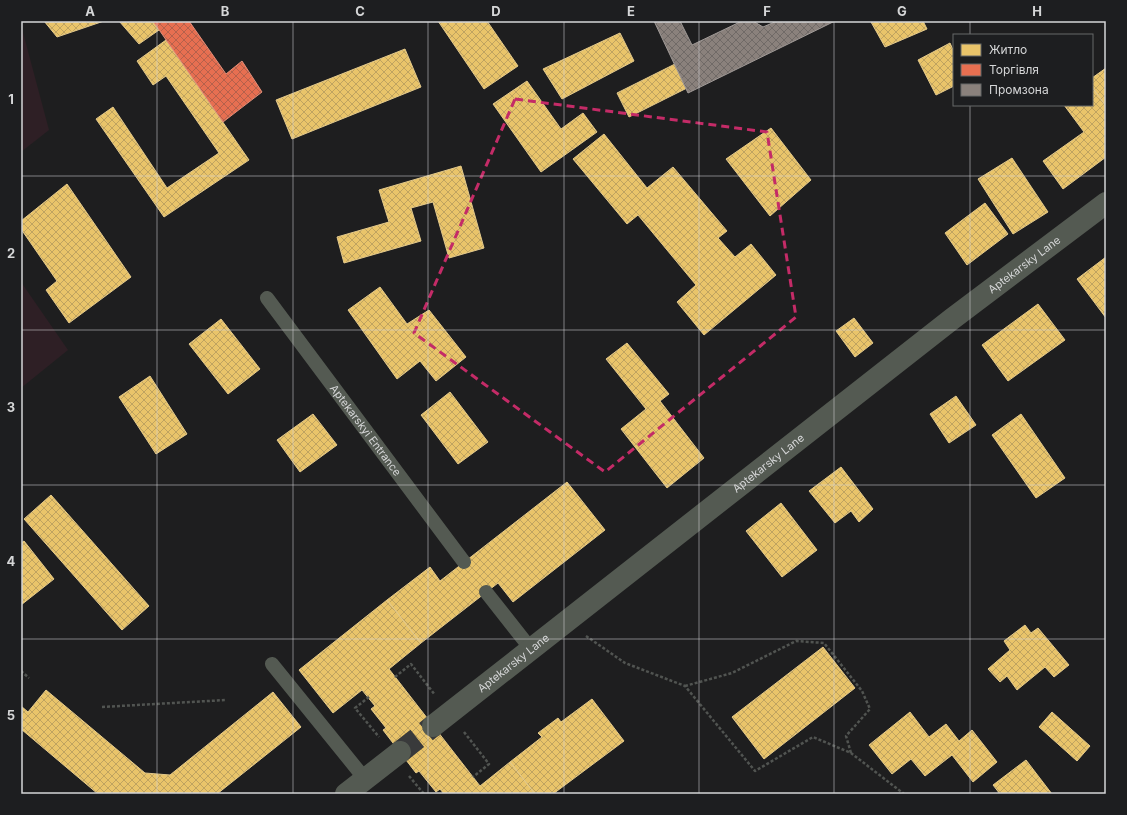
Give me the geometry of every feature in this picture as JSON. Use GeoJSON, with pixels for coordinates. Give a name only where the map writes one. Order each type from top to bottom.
{"type":"FeatureCollection","features":[{"type":"Feature","properties":{"kind":"street","name":"Aptekarsky Lane"},"geometry":{"type":"LineString","coordinates":[[433,726],[952,319],[1106,203]]}},
{"type":"Feature","properties":{"kind":"street"},"geometry":{"type":"LineString","coordinates":[[346,794],[400,752]]}},
{"type":"Feature","properties":{"kind":"lane","name":"Aptekarskyi Entrance"},"geometry":{"type":"LineString","coordinates":[[267,298],[464,562]]}},
{"type":"Feature","properties":{"kind":"lane"},"geometry":{"type":"LineString","coordinates":[[486,592],[531,649]]}},
{"type":"Feature","properties":{"kind":"lane"},"geometry":{"type":"LineString","coordinates":[[272,664],[365,780]]}},
{"type":"Feature","properties":{"kind":"path"},"geometry":{"type":"LineString","coordinates":[[571,618],[589,639],[625,663],[685,686],[755,771],[813,737],[851,753],[904,794]]}},
{"type":"Feature","properties":{"kind":"path"},"geometry":{"type":"LineString","coordinates":[[685,686],[732,673],[796,641],[824,643],[862,691],[870,709],[846,736],[851,753]]}},
{"type":"Feature","properties":{"kind":"path"},"geometry":{"type":"LineString","coordinates":[[21,671],[29,678]]}},
{"type":"Feature","properties":{"kind":"path"},"geometry":{"type":"LineString","coordinates":[[102,707],[226,700]]}},
{"type":"Feature","properties":{"kind":"highlighted area"},"geometry":{"type":"Polygon","coordinates":[[[515,99],[767,132],[796,317],[605,472],[414,333],[515,99]]]}},
{"type":"Feature","properties":{"kind":"shaded area"},"geometry":{"type":"Polygon","coordinates":[[[21,25],[49,130],[21,152],[21,25]]]}},
{"type":"Feature","properties":{"kind":"shaded area"},"geometry":{"type":"Polygon","coordinates":[[[21,282],[68,350],[21,388],[21,282]]]}},
{"type":"Feature","properties":{"kind":"building: Житло"},"geometry":{"type":"Polygon","coordinates":[[[44,21],[104,21],[57,37],[44,21]]]}},
{"type":"Feature","properties":{"kind":"building: Житло"},"geometry":{"type":"Polygon","coordinates":[[[119,21],[153,21],[159,30],[139,44],[119,21]]]}},
{"type":"Feature","properties":{"kind":"building: Житло"},"geometry":{"type":"Polygon","coordinates":[[[438,21],[487,21],[518,66],[484,89],[438,21]]]}},
{"type":"Feature","properties":{"kind":"building: Житло"},"geometry":{"type":"Polygon","coordinates":[[[923,21],[927,29],[885,47],[871,22],[923,21]]]}},
{"type":"Feature","properties":{"kind":"building: Житло"},"geometry":{"type":"Polygon","coordinates":[[[620,33],[634,61],[562,99],[543,69],[620,33]]]}},
{"type":"Feature","properties":{"kind":"building: Житло"},"geometry":{"type":"Polygon","coordinates":[[[166,40],[249,160],[164,217],[96,119],[113,107],[167,188],[219,153],[166,76],[153,85],[137,61],[166,40]]]}},
{"type":"Feature","properties":{"kind":"building: Житло"},"geometry":{"type":"Polygon","coordinates":[[[950,43],[953,50],[953,86],[936,95],[918,60],[950,43]]]}},
{"type":"Feature","properties":{"kind":"building: Житло"},"geometry":{"type":"Polygon","coordinates":[[[405,49],[421,87],[292,139],[276,100],[405,49]]]}},
{"type":"Feature","properties":{"kind":"building: Житло"},"geometry":{"type":"Polygon","coordinates":[[[675,64],[687,88],[629,117],[617,93],[675,64]]]}},
{"type":"Feature","properties":{"kind":"building: Житло"},"geometry":{"type":"Polygon","coordinates":[[[1106,68],[1106,106],[1093,88],[1093,77],[1106,68]]]}},
{"type":"Feature","properties":{"kind":"building: Житло"},"geometry":{"type":"Polygon","coordinates":[[[527,81],[561,129],[583,113],[597,132],[541,172],[493,104],[527,81]]]}},
{"type":"Feature","properties":{"kind":"building: Житло"},"geometry":{"type":"Polygon","coordinates":[[[1093,88],[1106,106],[1106,157],[1063,189],[1043,161],[1084,132],[1065,106],[1093,106],[1093,88]]]}},
{"type":"Feature","properties":{"kind":"building: Житло"},"geometry":{"type":"Polygon","coordinates":[[[771,128],[811,180],[770,216],[726,159],[771,128]]]}},
{"type":"Feature","properties":{"kind":"building: Житло"},"geometry":{"type":"Polygon","coordinates":[[[604,134],[647,188],[673,167],[727,231],[718,238],[735,257],[751,244],[776,275],[704,335],[677,302],[696,285],[638,215],[627,224],[573,159],[604,134]]]}},
{"type":"Feature","properties":{"kind":"building: Житло"},"geometry":{"type":"Polygon","coordinates":[[[1012,158],[1048,212],[1013,234],[978,179],[1012,158]]]}},
{"type":"Feature","properties":{"kind":"building: Житло"},"geometry":{"type":"Polygon","coordinates":[[[461,166],[484,248],[449,258],[433,202],[411,208],[421,241],[344,263],[337,237],[389,222],[379,190],[461,166]]]}},
{"type":"Feature","properties":{"kind":"building: Житло"},"geometry":{"type":"Polygon","coordinates":[[[67,184],[131,277],[69,323],[46,290],[57,281],[21,229],[21,221],[67,184]]]}},
{"type":"Feature","properties":{"kind":"building: Житло"},"geometry":{"type":"Polygon","coordinates":[[[985,203],[1008,234],[967,265],[945,233],[985,203]]]}},
{"type":"Feature","properties":{"kind":"building: Житло"},"geometry":{"type":"Polygon","coordinates":[[[1106,257],[1106,318],[1077,279],[1106,257]]]}},
{"type":"Feature","properties":{"kind":"building: Житло"},"geometry":{"type":"Polygon","coordinates":[[[380,287],[407,324],[429,310],[466,357],[436,381],[420,361],[397,379],[348,310],[380,287]]]}},
{"type":"Feature","properties":{"kind":"building: Житло"},"geometry":{"type":"Polygon","coordinates":[[[1038,304],[1065,340],[1008,381],[982,345],[1038,304]]]}},
{"type":"Feature","properties":{"kind":"building: Житло"},"geometry":{"type":"Polygon","coordinates":[[[854,318],[873,343],[855,357],[836,331],[854,318]]]}},
{"type":"Feature","properties":{"kind":"building: Житло"},"geometry":{"type":"Polygon","coordinates":[[[221,319],[260,369],[228,394],[189,344],[221,319]]]}},
{"type":"Feature","properties":{"kind":"building: Житло"},"geometry":{"type":"Polygon","coordinates":[[[627,343],[669,394],[660,401],[704,458],[667,488],[621,429],[646,409],[606,359],[627,343]]]}},
{"type":"Feature","properties":{"kind":"building: Житло"},"geometry":{"type":"Polygon","coordinates":[[[150,376],[187,434],[156,454],[119,397],[150,376]]]}},
{"type":"Feature","properties":{"kind":"building: Житло"},"geometry":{"type":"Polygon","coordinates":[[[450,392],[488,442],[458,464],[421,415],[450,392]]]}},
{"type":"Feature","properties":{"kind":"building: Житло"},"geometry":{"type":"Polygon","coordinates":[[[956,396],[976,425],[949,443],[930,414],[956,396]]]}},
{"type":"Feature","properties":{"kind":"building: Житло"},"geometry":{"type":"Polygon","coordinates":[[[313,414],[337,445],[300,472],[277,440],[313,414]]]}},
{"type":"Feature","properties":{"kind":"building: Житло"},"geometry":{"type":"Polygon","coordinates":[[[1021,414],[1065,478],[1036,498],[992,435],[1021,414]]]}},
{"type":"Feature","properties":{"kind":"building: Житло"},"geometry":{"type":"Polygon","coordinates":[[[841,467],[873,509],[859,522],[851,511],[835,523],[809,491],[841,467]]]}},
{"type":"Feature","properties":{"kind":"building: Житло"},"geometry":{"type":"Polygon","coordinates":[[[567,482],[605,530],[513,602],[498,583],[421,643],[387,600],[430,567],[440,581],[567,482]]]}},
{"type":"Feature","properties":{"kind":"building: Житло"},"geometry":{"type":"Polygon","coordinates":[[[51,495],[149,606],[122,630],[24,519],[51,495]]]}},
{"type":"Feature","properties":{"kind":"building: Житло"},"geometry":{"type":"Polygon","coordinates":[[[781,503],[817,550],[782,577],[746,531],[781,503]]]}},
{"type":"Feature","properties":{"kind":"building: Житло"},"geometry":{"type":"Polygon","coordinates":[[[24,541],[54,579],[21,605],[21,543],[24,541]]]}},
{"type":"Feature","properties":{"kind":"building: Житло"},"geometry":{"type":"Polygon","coordinates":[[[387,600],[421,643],[389,669],[480,786],[510,762],[535,794],[444,794],[440,789],[436,792],[419,771],[416,773],[383,730],[386,728],[371,709],[375,706],[362,690],[333,713],[299,670],[387,600]]]}},
{"type":"Feature","properties":{"kind":"building: Житло"},"geometry":{"type":"Polygon","coordinates":[[[1025,625],[1031,633],[1038,628],[1069,665],[1054,677],[1045,667],[1017,690],[1007,676],[1000,682],[988,669],[1010,650],[1004,641],[1025,625]]]}},
{"type":"Feature","properties":{"kind":"building: Житло"},"geometry":{"type":"Polygon","coordinates":[[[823,647],[855,688],[764,759],[732,717],[823,647]]]}},
{"type":"Feature","properties":{"kind":"building: Житло"},"geometry":{"type":"Polygon","coordinates":[[[46,690],[145,773],[170,775],[273,692],[301,727],[217,794],[98,794],[21,729],[21,706],[28,712],[46,690]]]}},
{"type":"Feature","properties":{"kind":"building: Житло"},"geometry":{"type":"Polygon","coordinates":[[[592,699],[624,741],[553,794],[535,794],[510,762],[542,737],[538,733],[558,718],[561,722],[592,699]]]}},
{"type":"Feature","properties":{"kind":"building: Житло"},"geometry":{"type":"Polygon","coordinates":[[[910,712],[929,737],[946,724],[959,741],[972,730],[997,762],[973,782],[952,755],[925,776],[911,759],[892,774],[869,745],[910,712]]]}},
{"type":"Feature","properties":{"kind":"building: Житло"},"geometry":{"type":"Polygon","coordinates":[[[1052,712],[1090,746],[1077,761],[1039,727],[1052,712]]]}},
{"type":"Feature","properties":{"kind":"building: Житло"},"geometry":{"type":"Polygon","coordinates":[[[1026,760],[1052,794],[1000,794],[993,785],[1026,760]]]}},
{"type":"Feature","properties":{"kind":"building: Торгівля"},"geometry":{"type":"Polygon","coordinates":[[[153,21],[189,21],[226,74],[242,61],[262,92],[223,122],[153,21]]]}},
{"type":"Feature","properties":{"kind":"building: Промзона"},"geometry":{"type":"Polygon","coordinates":[[[654,21],[680,21],[692,45],[742,21],[753,21],[763,27],[777,21],[835,21],[688,93],[654,21]]]}},
{"type":"Feature","properties":{"kind":"tunnel"},"geometry":{"type":"LineString","coordinates":[[400,752],[433,726]]}}]}
